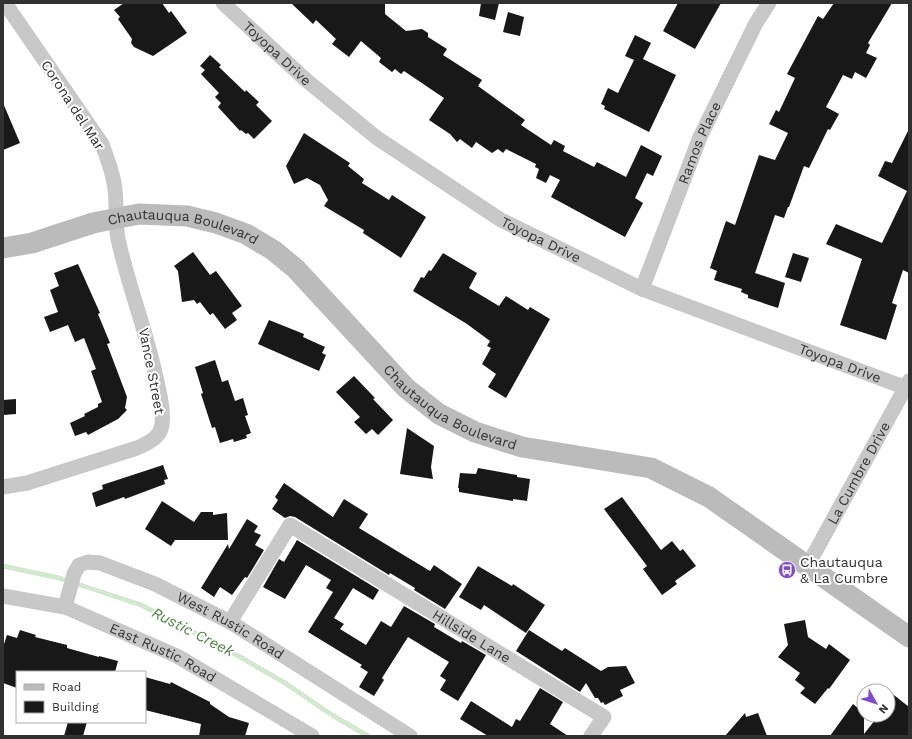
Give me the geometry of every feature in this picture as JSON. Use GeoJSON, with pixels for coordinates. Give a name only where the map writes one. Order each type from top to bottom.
{"type":"FeatureCollection","features":[{"type":"Feature","properties":{"kind":"street","name":"Corona del Mar"},"geometry":{"type":"LineString","coordinates":[[5,3],[102,144],[111,168],[115,190],[115,217]]}},
{"type":"Feature","properties":{"kind":"street","name":"Toyopa Drive"},"geometry":{"type":"LineString","coordinates":[[223,3],[306,80],[377,138],[501,220],[642,289],[908,386]]}},
{"type":"Feature","properties":{"kind":"street","name":"Ramos Place"},"geometry":{"type":"LineString","coordinates":[[642,289],[700,137],[756,22],[769,3]]}},
{"type":"Feature","properties":{"kind":"street","name":"Chautauqua Boulevard"},"geometry":{"type":"LineString","coordinates":[[3,248],[32,243],[115,217],[139,214],[187,216],[216,223],[246,234],[273,250],[295,268],[406,388],[439,414],[475,432],[522,447],[651,468],[709,497],[909,637]]}},
{"type":"Feature","properties":{"kind":"street","name":"Vance Street"},"geometry":{"type":"LineString","coordinates":[[3,487],[26,483],[136,448],[150,442],[158,434],[162,425],[162,408],[149,348],[119,242],[115,217]]}},
{"type":"Feature","properties":{"kind":"street","name":"La Cumbre Drive"},"geometry":{"type":"LineString","coordinates":[[808,565],[908,386]]}},
{"type":"Feature","properties":{"kind":"street","name":"Hillside Lane"},"geometry":{"type":"LineString","coordinates":[[230,622],[290,525],[604,717],[591,736]]}},
{"type":"Feature","properties":{"kind":"street","name":"West Rustic Road"},"geometry":{"type":"LineString","coordinates":[[67,600],[74,574],[79,565],[88,562],[100,563],[155,584],[230,622],[410,736]]}},
{"type":"Feature","properties":{"kind":"street","name":"East Rustic Road"},"geometry":{"type":"LineString","coordinates":[[3,596],[67,600],[177,656],[312,736]]}},
{"type":"Feature","properties":{"kind":"building"},"geometry":{"type":"Polygon","coordinates":[[[124,3],[162,3],[169,13],[171,11],[187,33],[153,56],[134,47],[131,43],[132,39],[118,19],[120,17],[114,10],[124,3]]]}},
{"type":"Feature","properties":{"kind":"building"},"geometry":{"type":"Polygon","coordinates":[[[291,3],[385,3],[385,14],[406,31],[422,29],[428,33],[428,37],[447,49],[443,55],[482,80],[478,86],[525,120],[521,125],[551,145],[554,140],[565,146],[563,151],[594,167],[597,162],[626,177],[641,145],[662,156],[653,176],[647,173],[635,198],[643,203],[625,237],[551,197],[560,180],[550,175],[546,183],[536,178],[539,169],[535,167],[536,164],[506,149],[503,153],[498,149],[492,153],[476,142],[472,148],[460,139],[457,142],[450,134],[429,120],[444,98],[404,71],[401,74],[395,69],[392,72],[379,62],[381,58],[361,41],[349,57],[332,44],[336,39],[316,20],[313,24],[291,3]]]}},
{"type":"Feature","properties":{"kind":"building"},"geometry":{"type":"Polygon","coordinates":[[[481,3],[499,3],[495,20],[479,16],[481,3]]]}},
{"type":"Feature","properties":{"kind":"building"},"geometry":{"type":"Polygon","coordinates":[[[678,3],[721,3],[695,49],[663,31],[678,3]]]}},
{"type":"Feature","properties":{"kind":"building"},"geometry":{"type":"Polygon","coordinates":[[[834,3],[892,3],[868,43],[870,45],[866,53],[877,58],[866,78],[855,72],[852,79],[843,75],[826,107],[839,114],[830,130],[828,129],[809,168],[804,166],[784,218],[775,215],[755,273],[785,283],[778,308],[748,298],[748,295],[741,292],[742,289],[714,280],[717,271],[710,268],[726,221],[735,225],[759,155],[775,160],[788,133],[769,124],[776,110],[779,112],[795,78],[787,74],[818,16],[823,19],[834,3]]]}},
{"type":"Feature","properties":{"kind":"building"},"geometry":{"type":"Polygon","coordinates":[[[508,12],[524,17],[520,36],[503,32],[508,12]]]}},
{"type":"Feature","properties":{"kind":"building"},"geometry":{"type":"Polygon","coordinates":[[[635,35],[651,43],[643,59],[676,75],[649,132],[604,109],[605,106],[601,104],[608,88],[618,93],[634,60],[625,56],[635,35]]]}},
{"type":"Feature","properties":{"kind":"building"},"geometry":{"type":"Polygon","coordinates":[[[210,55],[221,65],[219,67],[245,92],[246,90],[259,102],[256,105],[272,121],[254,139],[248,133],[246,134],[241,130],[240,131],[218,107],[221,103],[215,97],[219,93],[201,74],[205,70],[200,66],[210,55]]]}},
{"type":"Feature","properties":{"kind":"building"},"geometry":{"type":"Polygon","coordinates":[[[3,103],[20,143],[3,150],[3,103]]]}},
{"type":"Feature","properties":{"kind":"building"},"geometry":{"type":"Polygon","coordinates":[[[909,129],[909,273],[903,270],[892,303],[897,305],[886,340],[840,325],[862,259],[826,244],[836,224],[882,243],[907,191],[878,176],[885,161],[892,163],[909,129]]]}},
{"type":"Feature","properties":{"kind":"building"},"geometry":{"type":"Polygon","coordinates":[[[304,133],[350,163],[348,166],[364,179],[362,183],[389,200],[392,195],[426,217],[401,258],[363,233],[364,230],[324,206],[328,200],[320,185],[307,178],[294,184],[286,166],[304,133]]]}},
{"type":"Feature","properties":{"kind":"building"},"geometry":{"type":"Polygon","coordinates":[[[193,252],[210,275],[216,271],[242,306],[232,313],[237,320],[225,329],[213,313],[210,315],[200,302],[197,304],[194,300],[182,302],[178,271],[174,266],[193,252]]]}},
{"type":"Feature","properties":{"kind":"building"},"geometry":{"type":"Polygon","coordinates":[[[443,253],[477,273],[469,288],[499,306],[506,296],[528,310],[530,307],[550,319],[506,398],[488,387],[496,374],[482,364],[491,348],[487,346],[490,341],[467,324],[413,291],[421,277],[424,278],[429,270],[431,271],[443,253]]]}},
{"type":"Feature","properties":{"kind":"building"},"geometry":{"type":"Polygon","coordinates":[[[793,253],[809,258],[801,282],[785,277],[793,253]]]}},
{"type":"Feature","properties":{"kind":"building"},"geometry":{"type":"Polygon","coordinates":[[[78,264],[100,313],[98,314],[110,343],[107,344],[127,397],[125,408],[127,410],[118,419],[88,435],[86,432],[75,436],[70,423],[85,416],[84,414],[98,407],[98,404],[102,402],[91,371],[96,369],[84,338],[75,342],[68,325],[50,332],[44,317],[58,312],[50,290],[59,286],[54,273],[78,264]]]}},
{"type":"Feature","properties":{"kind":"building"},"geometry":{"type":"Polygon","coordinates":[[[269,320],[304,334],[303,337],[325,347],[322,353],[326,355],[319,371],[258,344],[269,320]]]}},
{"type":"Feature","properties":{"kind":"building"},"geometry":{"type":"Polygon","coordinates":[[[215,360],[222,382],[228,380],[235,401],[243,398],[248,415],[245,416],[251,433],[246,435],[247,438],[234,442],[233,439],[220,443],[215,427],[212,428],[201,394],[203,393],[195,367],[215,360]]]}},
{"type":"Feature","properties":{"kind":"building"},"geometry":{"type":"Polygon","coordinates":[[[354,376],[393,420],[378,435],[372,429],[366,434],[354,422],[360,417],[336,392],[354,376]]]}},
{"type":"Feature","properties":{"kind":"building"},"geometry":{"type":"Polygon","coordinates":[[[16,399],[16,414],[3,415],[3,400],[16,399]]]}},
{"type":"Feature","properties":{"kind":"building"},"geometry":{"type":"Polygon","coordinates":[[[407,428],[434,446],[431,467],[433,479],[400,474],[407,428]]]}},
{"type":"Feature","properties":{"kind":"building"},"geometry":{"type":"Polygon","coordinates":[[[163,465],[168,479],[164,480],[165,484],[125,499],[124,497],[96,507],[92,493],[103,489],[102,485],[163,465]]]}},
{"type":"Feature","properties":{"kind":"building"},"geometry":{"type":"Polygon","coordinates":[[[478,468],[517,475],[517,477],[530,479],[527,501],[513,499],[513,501],[459,492],[458,488],[460,473],[476,474],[478,468]]]}},
{"type":"Feature","properties":{"kind":"building"},"geometry":{"type":"Polygon","coordinates":[[[284,483],[333,517],[344,499],[368,514],[359,528],[430,571],[434,565],[462,584],[445,609],[414,590],[415,588],[390,573],[389,575],[295,517],[290,516],[285,518],[272,509],[278,500],[275,497],[284,483]]]}},
{"type":"Feature","properties":{"kind":"building"},"geometry":{"type":"Polygon","coordinates":[[[622,497],[661,550],[672,541],[680,551],[683,549],[696,566],[675,581],[677,584],[662,595],[643,569],[647,566],[604,509],[622,497]]]}},
{"type":"Feature","properties":{"kind":"building"},"geometry":{"type":"Polygon","coordinates":[[[162,501],[194,522],[201,512],[213,512],[213,515],[227,513],[228,540],[175,540],[171,546],[145,529],[162,501]]]}},
{"type":"Feature","properties":{"kind":"building"},"geometry":{"type":"Polygon","coordinates":[[[247,519],[258,526],[254,532],[261,535],[255,545],[264,550],[247,578],[245,577],[232,595],[220,587],[214,597],[201,588],[228,544],[229,549],[247,519]]]}},
{"type":"Feature","properties":{"kind":"building"},"geometry":{"type":"Polygon","coordinates":[[[297,540],[379,590],[373,600],[353,588],[334,618],[344,624],[340,629],[366,645],[381,621],[391,627],[404,606],[435,624],[434,627],[461,643],[462,641],[486,655],[458,701],[440,690],[446,680],[440,676],[449,662],[408,637],[382,678],[384,680],[374,696],[359,687],[368,672],[360,667],[362,665],[308,632],[333,592],[326,588],[331,580],[306,565],[285,599],[263,587],[279,559],[284,562],[297,540]]]}},
{"type":"Feature","properties":{"kind":"building"},"geometry":{"type":"Polygon","coordinates":[[[478,566],[512,586],[513,584],[545,605],[526,633],[484,605],[481,610],[459,597],[478,566]]]}},
{"type":"Feature","properties":{"kind":"building"},"geometry":{"type":"Polygon","coordinates":[[[805,620],[808,637],[826,649],[829,644],[850,660],[829,689],[828,688],[815,704],[800,693],[805,688],[795,680],[800,673],[778,657],[788,645],[784,624],[805,620]]]}},
{"type":"Feature","properties":{"kind":"building"},"geometry":{"type":"Polygon","coordinates":[[[20,630],[36,635],[35,637],[67,645],[67,648],[118,661],[115,671],[16,671],[16,688],[3,683],[3,647],[7,635],[17,638],[20,630]]]}},
{"type":"Feature","properties":{"kind":"building"},"geometry":{"type":"Polygon","coordinates":[[[529,630],[562,651],[565,648],[601,671],[608,667],[626,666],[635,683],[620,690],[623,696],[605,705],[603,702],[601,703],[598,698],[595,698],[586,683],[580,692],[516,651],[529,630]]]}},
{"type":"Feature","properties":{"kind":"building"},"geometry":{"type":"Polygon","coordinates":[[[146,677],[170,684],[171,682],[210,702],[210,704],[229,717],[249,723],[245,736],[199,736],[201,724],[146,710],[146,677]]]}},
{"type":"Feature","properties":{"kind":"building"},"geometry":{"type":"Polygon","coordinates":[[[540,688],[563,702],[550,724],[568,736],[488,736],[460,719],[471,701],[512,727],[516,719],[520,721],[540,688]]]}},
{"type":"Feature","properties":{"kind":"building"},"geometry":{"type":"Polygon","coordinates":[[[896,697],[909,707],[909,736],[830,736],[853,704],[856,706],[856,723],[864,723],[864,734],[873,723],[896,723],[896,697]]]}},
{"type":"Feature","properties":{"kind":"building"},"geometry":{"type":"Polygon","coordinates":[[[745,713],[746,717],[758,713],[767,736],[725,736],[745,713]]]}},
{"type":"Feature","properties":{"kind":"building"},"geometry":{"type":"Polygon","coordinates":[[[68,723],[87,723],[83,736],[64,736],[68,723]]]}},
{"type":"Feature","properties":{"kind":"waterway","name":"Rustic Creek"},"geometry":{"type":"LineString","coordinates":[[3,566],[59,578],[141,605],[228,650],[285,683],[332,715],[368,736]]}},
{"type":"Feature","properties":{"kind":"place","name":"Chautauqua & La Cumbre"},"geometry":{"type":"Point","coordinates":[787,570]}}]}
